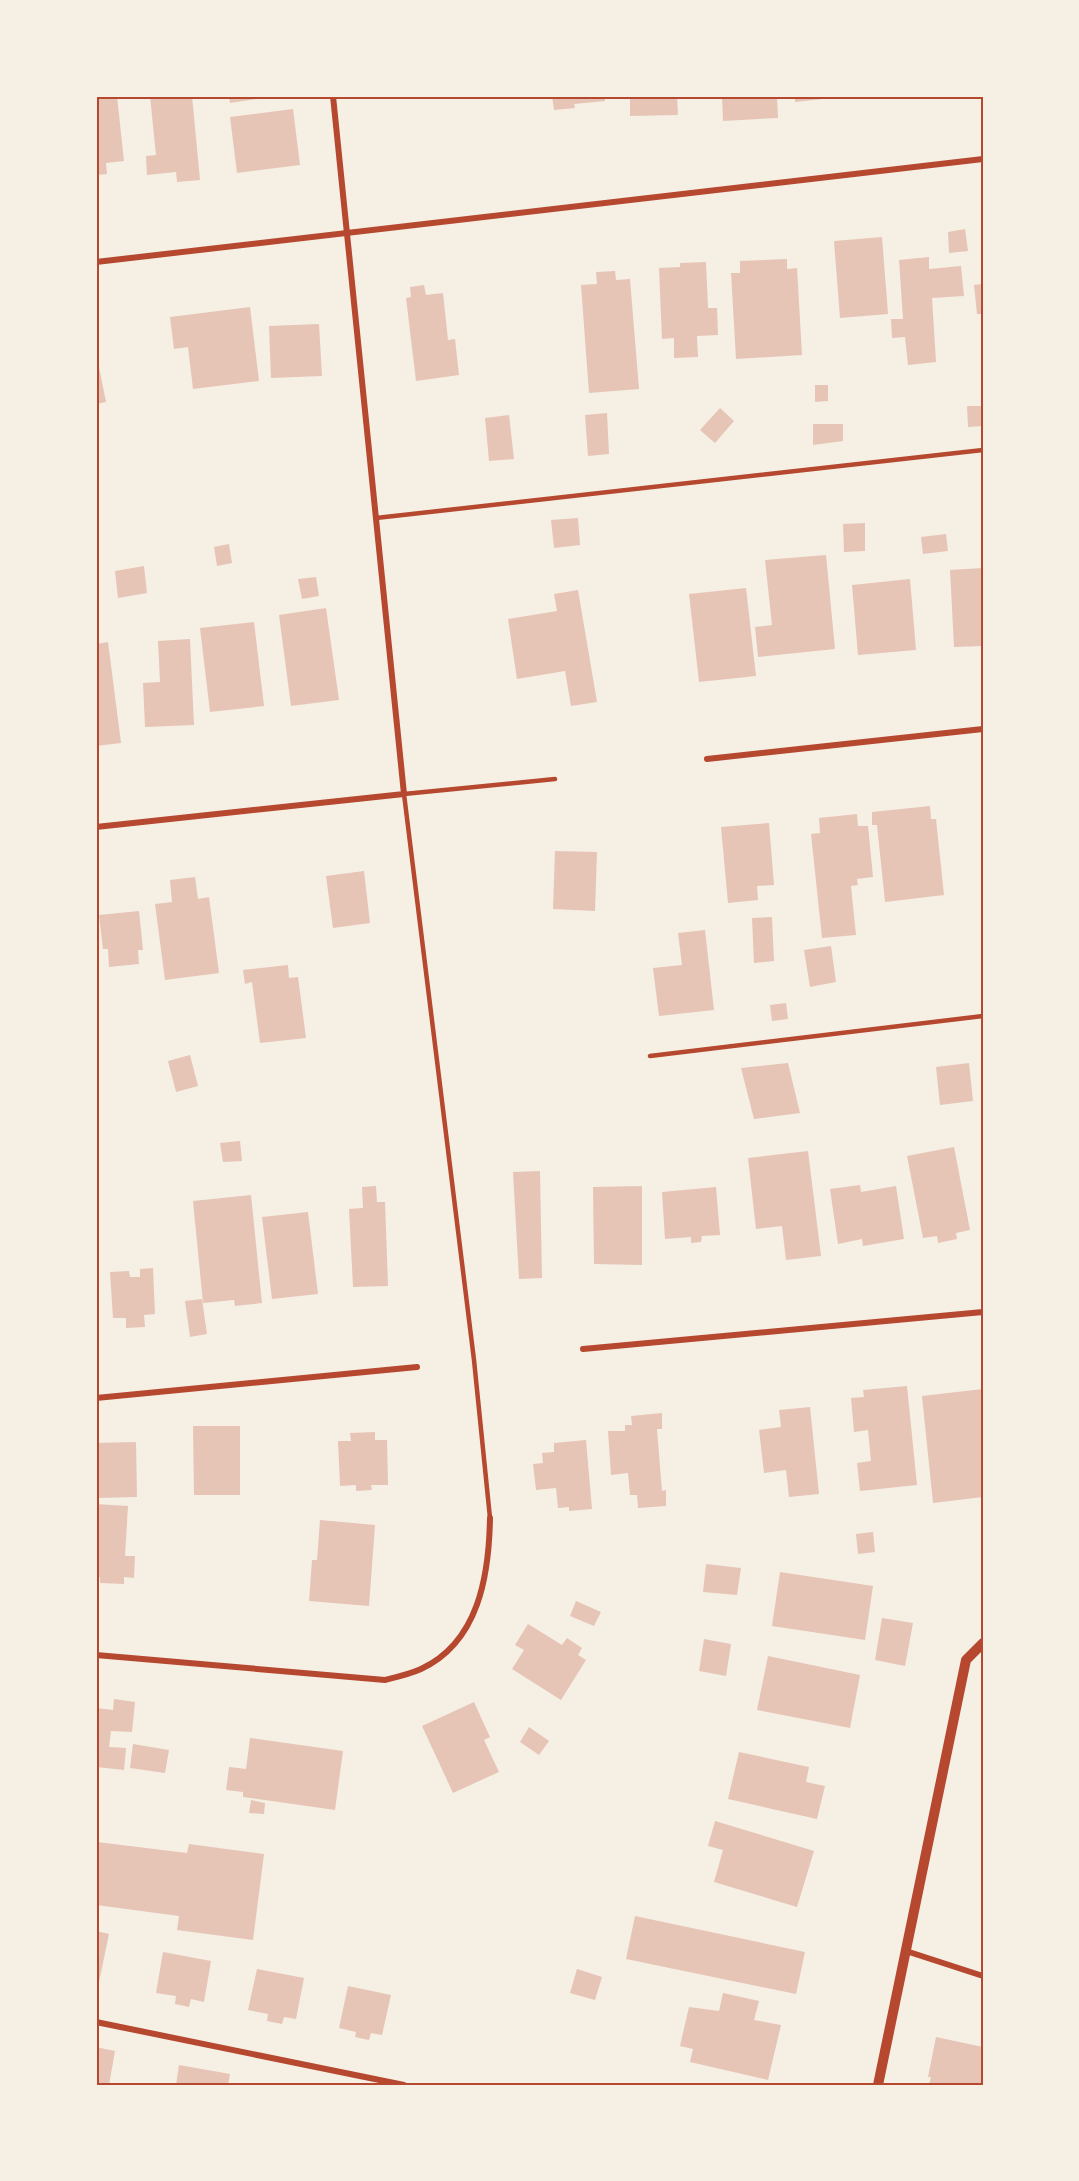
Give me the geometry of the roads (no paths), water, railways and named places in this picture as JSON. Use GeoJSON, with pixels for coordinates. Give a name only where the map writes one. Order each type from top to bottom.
{"type":"FeatureCollection","features":[{"type":"Feature","properties":{"kind":"street"},"geometry":{"type":"LineString","coordinates":[[96,827],[404,794],[333,96]]}},
{"type":"Feature","properties":{"kind":"street"},"geometry":{"type":"LineString","coordinates":[[96,262],[983,159]]}},
{"type":"Feature","properties":{"kind":"street"},"geometry":{"type":"LineString","coordinates":[[707,759],[983,729]]}},
{"type":"Feature","properties":{"kind":"street"},"geometry":{"type":"LineString","coordinates":[[583,1349],[983,1312]]}},
{"type":"Feature","properties":{"kind":"street"},"geometry":{"type":"LineString","coordinates":[[96,1398],[417,1367]]}},
{"type":"Feature","properties":{"kind":"street"},"geometry":{"type":"LineString","coordinates":[[96,1655],[385,1680],[421,1669],[455,1645],[480,1603],[489,1552],[490,1518]]}},
{"type":"Feature","properties":{"kind":"street"},"geometry":{"type":"LineString","coordinates":[[878,2085],[966,1660],[983,1643]]}},
{"type":"Feature","properties":{"kind":"street"},"geometry":{"type":"LineString","coordinates":[[906,1951],[983,1976]]}},
{"type":"Feature","properties":{"kind":"street"},"geometry":{"type":"LineString","coordinates":[[96,2022],[404,2085]]}},
{"type":"Feature","properties":{"kind":"lane"},"geometry":{"type":"LineString","coordinates":[[376,518],[983,450]]}},
{"type":"Feature","properties":{"kind":"lane"},"geometry":{"type":"LineString","coordinates":[[490,1518],[474,1360],[404,794],[555,779]]}},
{"type":"Feature","properties":{"kind":"lane"},"geometry":{"type":"LineString","coordinates":[[650,1056],[983,1016]]}}]}
